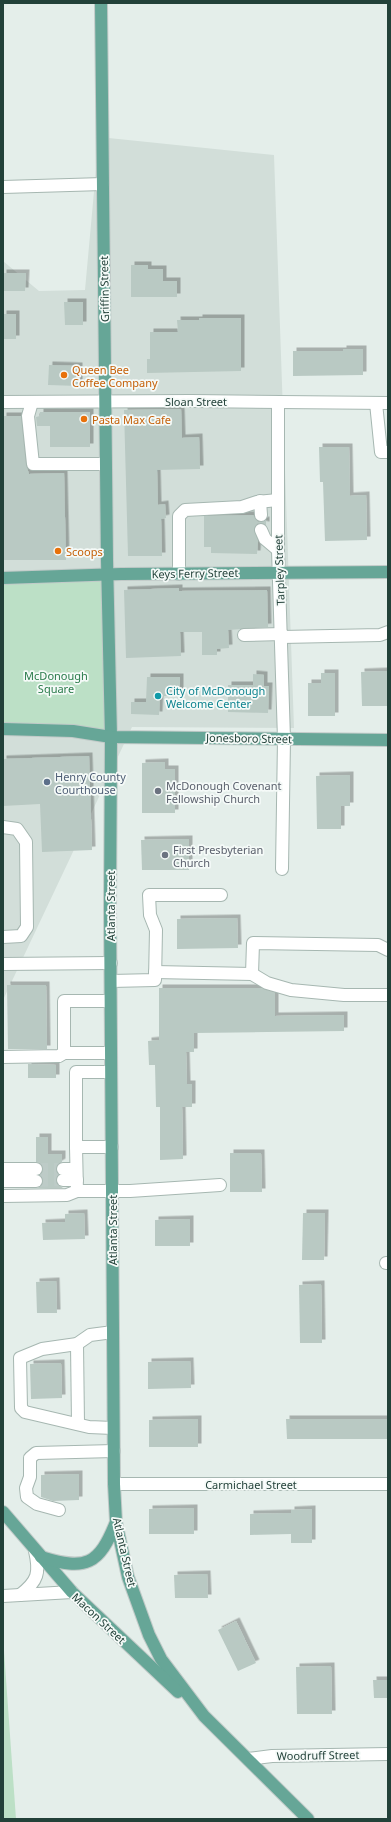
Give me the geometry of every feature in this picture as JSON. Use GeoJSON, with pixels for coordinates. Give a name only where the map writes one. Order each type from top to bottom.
{"type":"FeatureCollection","features":[{"type":"Feature","properties":{"kind":"main road","name":"Griffin Street"},"geometry":{"type":"LineString","coordinates":[[101,3],[107,575]]}},
{"type":"Feature","properties":{"kind":"main road","name":"Keys Ferry Street"},"geometry":{"type":"LineString","coordinates":[[3,578],[279,572],[388,572]]}},
{"type":"Feature","properties":{"kind":"main road","name":"Atlanta Street"},"geometry":{"type":"LineString","coordinates":[[107,575],[111,737],[110,1001],[114,1484],[116,1522],[128,1577],[149,1635],[161,1659],[204,1716],[308,1819]]}},
{"type":"Feature","properties":{"kind":"main road","name":"Jonesboro Street"},"geometry":{"type":"LineString","coordinates":[[3,729],[73,731],[111,737],[388,740]]}},
{"type":"Feature","properties":{"kind":"main road","name":"Macon Street"},"geometry":{"type":"LineString","coordinates":[[3,1512],[72,1592],[204,1716]]}},
{"type":"Feature","properties":{"kind":"main road"},"geometry":{"type":"LineString","coordinates":[[38,1554],[61,1563],[77,1565],[88,1562],[96,1557],[107,1545],[116,1522]]}},
{"type":"Feature","properties":{"kind":"street"},"geometry":{"type":"LineString","coordinates":[[3,187],[103,184]]}},
{"type":"Feature","properties":{"kind":"street","name":"Sloan Street"},"geometry":{"type":"LineString","coordinates":[[3,402],[382,403]]}},
{"type":"Feature","properties":{"kind":"street"},"geometry":{"type":"LineString","coordinates":[[32,402],[28,416],[33,464],[105,464]]}},
{"type":"Feature","properties":{"kind":"street","name":"Tarpley Street"},"geometry":{"type":"LineString","coordinates":[[278,402],[278,550],[282,635],[284,739],[282,869]]}},
{"type":"Feature","properties":{"kind":"street"},"geometry":{"type":"LineString","coordinates":[[382,403],[381,452],[388,452]]}},
{"type":"Feature","properties":{"kind":"street"},"geometry":{"type":"LineString","coordinates":[[179,574],[179,516],[181,513],[192,509],[242,507],[260,501],[278,500]]}},
{"type":"Feature","properties":{"kind":"street"},"geometry":{"type":"LineString","coordinates":[[260,501],[261,515]]}},
{"type":"Feature","properties":{"kind":"street"},"geometry":{"type":"LineString","coordinates":[[261,530],[264,539],[278,550]]}},
{"type":"Feature","properties":{"kind":"street"},"geometry":{"type":"LineString","coordinates":[[244,635],[380,635],[388,632]]}},
{"type":"Feature","properties":{"kind":"street"},"geometry":{"type":"LineString","coordinates":[[3,827],[17,829],[26,842],[27,927],[21,936],[3,937]]}},
{"type":"Feature","properties":{"kind":"street"},"geometry":{"type":"LineString","coordinates":[[110,981],[155,980],[156,930],[150,915],[149,895],[221,895]]}},
{"type":"Feature","properties":{"kind":"street"},"geometry":{"type":"LineString","coordinates":[[252,974],[253,943],[378,945],[388,950]]}},
{"type":"Feature","properties":{"kind":"street"},"geometry":{"type":"LineString","coordinates":[[3,964],[111,963]]}},
{"type":"Feature","properties":{"kind":"street"},"geometry":{"type":"LineString","coordinates":[[155,972],[252,974],[267,983],[291,990],[344,995],[388,995]]}},
{"type":"Feature","properties":{"kind":"street"},"geometry":{"type":"LineString","coordinates":[[64,1053],[64,1002],[110,1001]]}},
{"type":"Feature","properties":{"kind":"street"},"geometry":{"type":"LineString","coordinates":[[3,1057],[59,1056],[64,1053],[111,1053]]}},
{"type":"Feature","properties":{"kind":"street"},"geometry":{"type":"LineString","coordinates":[[3,1196],[67,1195],[77,1180],[76,1072],[111,1072]]}},
{"type":"Feature","properties":{"kind":"street"},"geometry":{"type":"LineString","coordinates":[[76,1147],[112,1147]]}},
{"type":"Feature","properties":{"kind":"street"},"geometry":{"type":"LineString","coordinates":[[3,1169],[36,1175],[3,1181]]}},
{"type":"Feature","properties":{"kind":"street"},"geometry":{"type":"LineString","coordinates":[[62,1174],[112,1190],[130,1191],[220,1184]]}},
{"type":"Feature","properties":{"kind":"street"},"geometry":{"type":"LineString","coordinates":[[113,1332],[90,1335],[77,1344],[42,1349],[20,1358],[21,1408],[25,1412],[90,1427],[114,1428]]}},
{"type":"Feature","properties":{"kind":"street"},"geometry":{"type":"LineString","coordinates":[[77,1344],[78,1424]]}},
{"type":"Feature","properties":{"kind":"street"},"geometry":{"type":"LineString","coordinates":[[59,1510],[37,1504],[27,1497],[26,1488],[30,1477],[30,1458],[36,1453],[114,1451]]}},
{"type":"Feature","properties":{"kind":"street","name":"Carmichael Street"},"geometry":{"type":"LineString","coordinates":[[114,1484],[388,1484]]}},
{"type":"Feature","properties":{"kind":"street"},"geometry":{"type":"LineString","coordinates":[[20,1595],[29,1588],[36,1578],[38,1554]]}},
{"type":"Feature","properties":{"kind":"street"},"geometry":{"type":"LineString","coordinates":[[3,1596],[72,1592]]}},
{"type":"Feature","properties":{"kind":"street","name":"Woodruff Street"},"geometry":{"type":"LineString","coordinates":[[248,1759],[272,1756],[388,1754]]}},
{"type":"Feature","properties":{"kind":"shaded area"},"geometry":{"type":"Polygon","coordinates":[[[99,137],[274,155],[294,728],[132,727],[3,1000],[3,261],[39,291],[85,290],[99,137]]]}},
{"type":"Feature","properties":{"kind":"green space","name":"McDonough Square"},"geometry":{"type":"Polygon","coordinates":[[[107,575],[111,737],[3,735],[3,578],[107,575]]]}},
{"type":"Feature","properties":{"kind":"green space"},"geometry":{"type":"Polygon","coordinates":[[[3,1637],[16,1819],[3,1819],[3,1637]]]}},
{"type":"Feature","properties":{"kind":"building"},"geometry":{"type":"Polygon","coordinates":[[[131,265],[148,265],[148,269],[163,269],[163,281],[177,281],[177,297],[131,297],[131,265]]]}},
{"type":"Feature","properties":{"kind":"building"},"geometry":{"type":"Polygon","coordinates":[[[3,273],[26,273],[25,291],[3,291],[3,273]]]}},
{"type":"Feature","properties":{"kind":"building"},"geometry":{"type":"Polygon","coordinates":[[[64,302],[83,302],[83,325],[65,325],[64,302]]]}},
{"type":"Feature","properties":{"kind":"building"},"geometry":{"type":"Polygon","coordinates":[[[3,314],[16,314],[16,339],[3,339],[3,314]]]}},
{"type":"Feature","properties":{"kind":"building"},"geometry":{"type":"Polygon","coordinates":[[[199,318],[241,318],[241,371],[147,373],[147,359],[150,359],[150,332],[178,332],[177,320],[199,320],[199,318]]]}},
{"type":"Feature","properties":{"kind":"building"},"geometry":{"type":"Polygon","coordinates":[[[343,349],[363,349],[363,375],[293,376],[293,351],[343,351],[343,349]]]}},
{"type":"Feature","properties":{"kind":"building","name":"Queen Bee Coffee Company"},"geometry":{"type":"Polygon","coordinates":[[[49,365],[79,366],[79,386],[48,385],[49,365]]]}},
{"type":"Feature","properties":{"kind":"building"},"geometry":{"type":"Polygon","coordinates":[[[181,409],[182,438],[199,437],[200,469],[157,470],[158,505],[165,504],[166,518],[161,519],[162,556],[128,556],[124,410],[181,409]]]}},
{"type":"Feature","properties":{"kind":"building"},"geometry":{"type":"Polygon","coordinates":[[[40,412],[90,412],[90,447],[50,447],[50,426],[37,426],[36,417],[40,416],[40,412]]]}},
{"type":"Feature","properties":{"kind":"building"},"geometry":{"type":"Polygon","coordinates":[[[3,416],[21,416],[26,465],[29,474],[64,473],[66,560],[3,560],[3,416]]]}},
{"type":"Feature","properties":{"kind":"building"},"geometry":{"type":"Polygon","coordinates":[[[319,447],[349,447],[350,496],[366,495],[367,540],[325,541],[323,482],[320,482],[319,447]]]}},
{"type":"Feature","properties":{"kind":"building"},"geometry":{"type":"Polygon","coordinates":[[[253,515],[258,522],[266,520],[266,525],[258,523],[254,529],[258,541],[257,554],[211,553],[211,547],[204,547],[204,516],[253,515]]]}},
{"type":"Feature","properties":{"kind":"building"},"geometry":{"type":"Polygon","coordinates":[[[179,588],[179,591],[267,590],[268,627],[228,630],[229,648],[217,649],[217,655],[202,655],[202,632],[180,632],[181,656],[126,658],[124,590],[179,588]]]}},
{"type":"Feature","properties":{"kind":"building"},"geometry":{"type":"Polygon","coordinates":[[[387,671],[388,706],[362,706],[361,672],[387,671]]]}},
{"type":"Feature","properties":{"kind":"building"},"geometry":{"type":"Polygon","coordinates":[[[321,673],[335,673],[335,716],[308,716],[308,683],[321,683],[321,673]]]}},
{"type":"Feature","properties":{"kind":"building"},"geometry":{"type":"Polygon","coordinates":[[[253,674],[264,675],[264,686],[269,686],[268,713],[228,712],[228,685],[253,685],[253,674]]]}},
{"type":"Feature","properties":{"kind":"building","name":"City of McDonough Welcome Center"},"geometry":{"type":"Polygon","coordinates":[[[147,677],[180,677],[180,696],[160,696],[159,715],[131,714],[131,702],[146,702],[147,677]]]}},
{"type":"Feature","properties":{"kind":"building","name":"Henry County Courthouse"},"geometry":{"type":"Polygon","coordinates":[[[89,756],[92,850],[42,852],[40,804],[3,806],[3,759],[89,756]]]}},
{"type":"Feature","properties":{"kind":"building","name":"McDonough Covenant Fellowship Church"},"geometry":{"type":"Polygon","coordinates":[[[165,762],[165,769],[175,769],[175,813],[142,813],[142,763],[165,762]]]}},
{"type":"Feature","properties":{"kind":"building"},"geometry":{"type":"Polygon","coordinates":[[[350,775],[350,806],[341,806],[341,829],[317,829],[316,776],[350,775]]]}},
{"type":"Feature","properties":{"kind":"building","name":"First Presbyterian Church"},"geometry":{"type":"Polygon","coordinates":[[[189,839],[189,870],[142,870],[141,840],[189,839]]]}},
{"type":"Feature","properties":{"kind":"building"},"geometry":{"type":"Polygon","coordinates":[[[237,918],[238,948],[177,949],[177,919],[237,918]]]}},
{"type":"Feature","properties":{"kind":"building"},"geometry":{"type":"Polygon","coordinates":[[[7,985],[46,985],[47,1049],[8,1049],[7,985]]]}},
{"type":"Feature","properties":{"kind":"building"},"geometry":{"type":"Polygon","coordinates":[[[159,988],[261,988],[275,993],[275,1016],[344,1015],[344,1031],[194,1033],[194,1052],[186,1052],[187,1084],[192,1084],[192,1107],[182,1107],[183,1159],[160,1160],[160,1107],[156,1107],[155,1065],[149,1065],[148,1041],[159,1040],[159,988]]]}},
{"type":"Feature","properties":{"kind":"building"},"geometry":{"type":"Polygon","coordinates":[[[28,1064],[56,1065],[56,1078],[28,1078],[28,1064]]]}},
{"type":"Feature","properties":{"kind":"building"},"geometry":{"type":"Polygon","coordinates":[[[36,1137],[48,1137],[48,1154],[62,1154],[62,1162],[57,1165],[56,1169],[58,1174],[56,1180],[57,1184],[63,1188],[38,1188],[43,1184],[40,1175],[43,1169],[40,1163],[36,1162],[36,1137]]]}},
{"type":"Feature","properties":{"kind":"building"},"geometry":{"type":"Polygon","coordinates":[[[230,1153],[261,1153],[262,1192],[230,1192],[230,1153]]]}},
{"type":"Feature","properties":{"kind":"building"},"geometry":{"type":"Polygon","coordinates":[[[84,1213],[85,1239],[43,1240],[42,1223],[65,1222],[65,1214],[84,1213]]]}},
{"type":"Feature","properties":{"kind":"building"},"geometry":{"type":"Polygon","coordinates":[[[303,1213],[325,1213],[324,1260],[302,1260],[303,1213]]]}},
{"type":"Feature","properties":{"kind":"building"},"geometry":{"type":"Polygon","coordinates":[[[190,1219],[190,1246],[155,1246],[155,1220],[190,1219]]]}},
{"type":"Feature","properties":{"kind":"building"},"geometry":{"type":"Polygon","coordinates":[[[56,1281],[57,1313],[37,1313],[36,1282],[56,1281]]]}},
{"type":"Feature","properties":{"kind":"building"},"geometry":{"type":"Polygon","coordinates":[[[321,1284],[322,1343],[300,1343],[299,1285],[321,1284]]]}},
{"type":"Feature","properties":{"kind":"building"},"geometry":{"type":"Polygon","coordinates":[[[190,1361],[191,1388],[148,1389],[148,1362],[190,1361]]]}},
{"type":"Feature","properties":{"kind":"building"},"geometry":{"type":"Polygon","coordinates":[[[61,1363],[62,1398],[31,1399],[30,1364],[61,1363]]]}},
{"type":"Feature","properties":{"kind":"building"},"geometry":{"type":"Polygon","coordinates":[[[198,1419],[198,1447],[149,1447],[149,1420],[198,1419]]]}},
{"type":"Feature","properties":{"kind":"building"},"geometry":{"type":"Polygon","coordinates":[[[286,1419],[388,1419],[388,1439],[287,1439],[286,1419]]]}},
{"type":"Feature","properties":{"kind":"building"},"geometry":{"type":"Polygon","coordinates":[[[79,1474],[79,1500],[53,1501],[41,1497],[41,1475],[79,1474]]]}},
{"type":"Feature","properties":{"kind":"building"},"geometry":{"type":"Polygon","coordinates":[[[194,1508],[194,1534],[149,1534],[149,1509],[194,1508]]]}},
{"type":"Feature","properties":{"kind":"building"},"geometry":{"type":"Polygon","coordinates":[[[312,1509],[312,1543],[291,1543],[291,1534],[250,1535],[250,1514],[291,1513],[291,1510],[312,1509]]]}},
{"type":"Feature","properties":{"kind":"building"},"geometry":{"type":"Polygon","coordinates":[[[207,1574],[208,1598],[175,1598],[174,1575],[207,1574]]]}},
{"type":"Feature","properties":{"kind":"building"},"geometry":{"type":"Polygon","coordinates":[[[236,1621],[256,1663],[238,1671],[218,1630],[236,1621]]]}},
{"type":"Feature","properties":{"kind":"building"},"geometry":{"type":"Polygon","coordinates":[[[331,1666],[332,1714],[297,1714],[296,1667],[331,1666]]]}},
{"type":"Feature","properties":{"kind":"building"},"geometry":{"type":"Polygon","coordinates":[[[373,1680],[388,1680],[388,1698],[374,1698],[373,1680]]]}},
{"type":"Feature","properties":{"kind":"tunnel"},"geometry":{"type":"LineString","coordinates":[[36,1169],[63,1169]]}},
{"type":"Feature","properties":{"kind":"tunnel"},"geometry":{"type":"LineString","coordinates":[[36,1181],[63,1180]]}},
{"type":"Feature","properties":{"kind":"place","name":"Queen Bee Coffee Company"},"geometry":{"type":"Point","coordinates":[64,375]}},
{"type":"Feature","properties":{"kind":"place","name":"Pasta Max Cafe"},"geometry":{"type":"Point","coordinates":[84,419]}},
{"type":"Feature","properties":{"kind":"place","name":"Scoops"},"geometry":{"type":"Point","coordinates":[58,551]}},
{"type":"Feature","properties":{"kind":"place","name":"City of McDonough Welcome Center"},"geometry":{"type":"Point","coordinates":[158,696]}},
{"type":"Feature","properties":{"kind":"place","name":"Henry County Courthouse"},"geometry":{"type":"Point","coordinates":[47,782]}},
{"type":"Feature","properties":{"kind":"place","name":"McDonough Covenant Fellowship Church"},"geometry":{"type":"Point","coordinates":[158,791]}},
{"type":"Feature","properties":{"kind":"place","name":"First Presbyterian Church"},"geometry":{"type":"Point","coordinates":[165,855]}}]}
